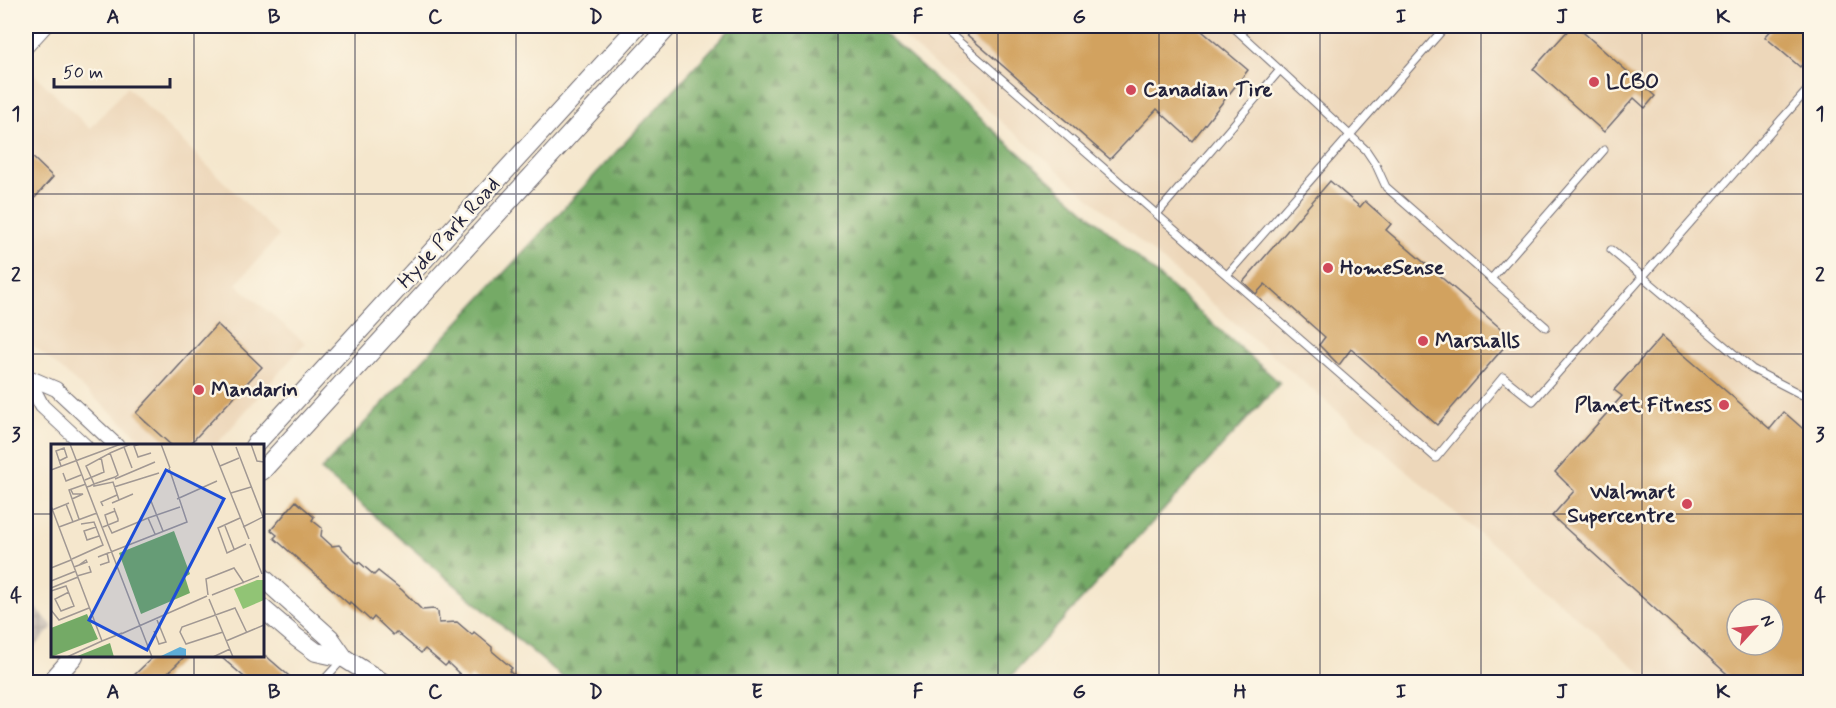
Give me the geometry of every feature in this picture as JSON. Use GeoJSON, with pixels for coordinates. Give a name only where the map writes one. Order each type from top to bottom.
{"type":"FeatureCollection","features":[{"type":"Feature","properties":{"kind":"main road","name":"Hyde Park Road"},"geometry":{"type":"LineString","coordinates":[[256,444],[638,26]]}},
{"type":"Feature","properties":{"kind":"main road","name":"Hyde Park Road"},"geometry":{"type":"LineString","coordinates":[[264,469],[669,26]]}},
{"type":"Feature","properties":{"kind":"main road"},"geometry":{"type":"LineString","coordinates":[[264,579],[330,638],[344,658]]}},
{"type":"Feature","properties":{"kind":"main road"},"geometry":{"type":"LineString","coordinates":[[264,610],[316,652],[344,658],[382,682]]}},
{"type":"Feature","properties":{"kind":"main road"},"geometry":{"type":"LineString","coordinates":[[51,682],[73,657]]}},
{"type":"Feature","properties":{"kind":"street"},"geometry":{"type":"LineString","coordinates":[[26,47],[45,26]]}},
{"type":"Feature","properties":{"kind":"street"},"geometry":{"type":"LineString","coordinates":[[27,377],[42,406],[83,444]]}},
{"type":"Feature","properties":{"kind":"street"},"geometry":{"type":"LineString","coordinates":[[27,377],[56,389],[115,444]]}},
{"type":"Feature","properties":{"kind":"lane"},"geometry":{"type":"LineString","coordinates":[[941,26],[1436,458],[1503,377],[1533,401],[1810,87]]}},
{"type":"Feature","properties":{"kind":"lane"},"geometry":{"type":"LineString","coordinates":[[1232,26],[1366,150],[1386,187],[1546,327]]}},
{"type":"Feature","properties":{"kind":"lane"},"geometry":{"type":"LineString","coordinates":[[1227,275],[1446,26]]}},
{"type":"Feature","properties":{"kind":"lane"},"geometry":{"type":"LineString","coordinates":[[1157,214],[1280,70]]}},
{"type":"Feature","properties":{"kind":"lane"},"geometry":{"type":"LineString","coordinates":[[1491,279],[1604,150]]}},
{"type":"Feature","properties":{"kind":"lane"},"geometry":{"type":"LineString","coordinates":[[1611,250],[1752,369],[1810,399]]}},
{"type":"Feature","properties":{"kind":"lane"},"geometry":{"type":"LineString","coordinates":[[322,682],[344,658]]}},
{"type":"Feature","properties":{"kind":"shaded area"},"geometry":{"type":"Polygon","coordinates":[[[890,26],[1810,26],[1810,682],[1652,682],[890,26]]]}},
{"type":"Feature","properties":{"kind":"shaded area"},"geometry":{"type":"Polygon","coordinates":[[[32,72],[90,129],[127,87],[279,236],[236,284],[305,343],[217,444],[148,444],[26,339],[26,78],[32,72]]]}},
{"type":"Feature","properties":{"kind":"shaded area"},"geometry":{"type":"Polygon","coordinates":[[[26,598],[51,624],[51,629],[26,656],[26,598]]]}},
{"type":"Feature","properties":{"kind":"green space"},"geometry":{"type":"Polygon","coordinates":[[[733,26],[875,26],[1280,383],[1006,682],[568,682],[321,470],[733,26]]]}},
{"type":"Feature","properties":{"kind":"building","name":"Canadian Tire"},"geometry":{"type":"Polygon","coordinates":[[[957,26],[1196,26],[1248,70],[1192,141],[1157,109],[1110,159],[957,26]]]}},
{"type":"Feature","properties":{"kind":"building","name":"LCBO"},"geometry":{"type":"Polygon","coordinates":[[[1572,26],[1576,26],[1655,96],[1645,108],[1634,98],[1604,132],[1533,69],[1572,26]]]}},
{"type":"Feature","properties":{"kind":"building"},"geometry":{"type":"Polygon","coordinates":[[[1775,26],[1810,26],[1810,55],[1800,67],[1765,37],[1775,26]]]}},
{"type":"Feature","properties":{"kind":"building"},"geometry":{"type":"Polygon","coordinates":[[[26,151],[53,177],[26,208],[26,151]]]}},
{"type":"Feature","properties":{"kind":"building"},"geometry":{"type":"Polygon","coordinates":[[[1330,181],[1360,207],[1365,201],[1391,224],[1386,230],[1512,338],[1437,425],[1351,349],[1339,365],[1319,345],[1325,337],[1265,284],[1256,294],[1243,282],[1330,181]]]}},
{"type":"Feature","properties":{"kind":"building","name":"Mandarin"},"geometry":{"type":"Polygon","coordinates":[[[217,324],[262,367],[190,444],[170,444],[136,413],[217,324]]]}},
{"type":"Feature","properties":{"kind":"building","name":"Walmart Supercentre"},"geometry":{"type":"Polygon","coordinates":[[[1662,336],[1770,429],[1784,412],[1810,435],[1810,682],[1736,682],[1552,516],[1574,491],[1555,472],[1622,396],[1614,390],[1662,336]]]}},
{"type":"Feature","properties":{"kind":"building"},"geometry":{"type":"Polygon","coordinates":[[[296,501],[314,517],[312,520],[322,528],[321,536],[332,546],[339,545],[358,564],[359,562],[374,575],[378,571],[422,610],[434,609],[438,612],[439,623],[457,622],[472,635],[474,632],[492,647],[492,651],[512,668],[509,671],[522,682],[478,682],[471,677],[467,681],[448,663],[445,666],[425,649],[421,653],[396,632],[393,635],[374,617],[371,621],[350,602],[349,604],[274,538],[277,535],[271,530],[296,501]]]}},
{"type":"Feature","properties":{"kind":"building"},"geometry":{"type":"Polygon","coordinates":[[[266,656],[296,682],[250,682],[221,657],[266,656]]]}},
{"type":"Feature","properties":{"kind":"building"},"geometry":{"type":"Polygon","coordinates":[[[153,657],[184,657],[162,682],[127,682],[153,657]]]}},
{"type":"Feature","properties":{"kind":"place","name":"LCBO"},"geometry":{"type":"Point","coordinates":[1594,82]}},
{"type":"Feature","properties":{"kind":"place","name":"Canadian Tire"},"geometry":{"type":"Point","coordinates":[1131,90]}},
{"type":"Feature","properties":{"kind":"place","name":"HomeSense"},"geometry":{"type":"Point","coordinates":[1328,268]}},
{"type":"Feature","properties":{"kind":"place","name":"Marshalls"},"geometry":{"type":"Point","coordinates":[1423,341]}},
{"type":"Feature","properties":{"kind":"place","name":"Mandarin"},"geometry":{"type":"Point","coordinates":[199,390]}},
{"type":"Feature","properties":{"kind":"place","name":"Planet Fitness"},"geometry":{"type":"Point","coordinates":[1724,405]}},
{"type":"Feature","properties":{"kind":"place","name":"Walmart Supercentre"},"geometry":{"type":"Point","coordinates":[1687,504]}}]}
